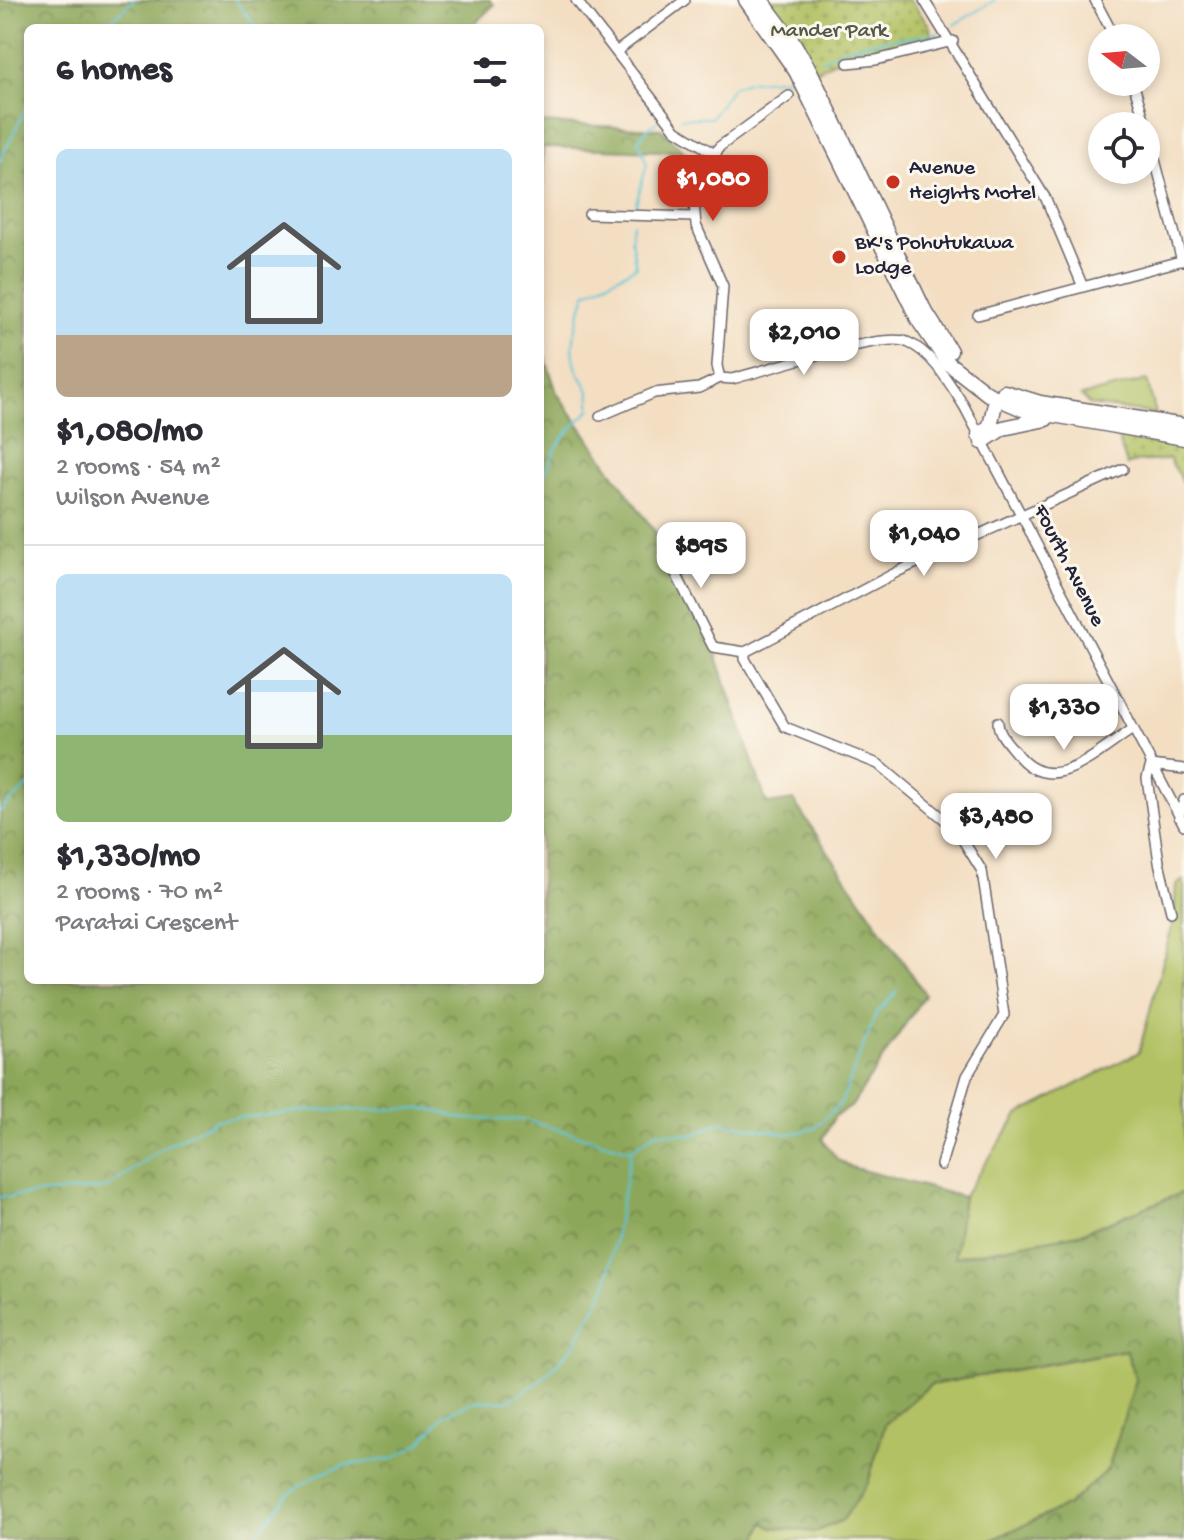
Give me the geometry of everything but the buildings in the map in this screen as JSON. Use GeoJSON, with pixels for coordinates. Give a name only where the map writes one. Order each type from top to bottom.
{"type":"FeatureCollection","features":[{"type":"Feature","properties":{"kind":"highway"},"geometry":{"type":"LineString","coordinates":[[746,0],[796,71],[926,333],[948,363],[996,399],[1054,417],[1184,438]]}},
{"type":"Feature","properties":{"kind":"highway"},"geometry":{"type":"LineString","coordinates":[[761,0],[794,44],[923,308],[963,366],[978,379],[1022,399],[1184,426]]}},
{"type":"Feature","properties":{"kind":"highway"},"geometry":{"type":"LineString","coordinates":[[981,439],[990,426],[996,399]]}},
{"type":"Feature","properties":{"kind":"highway"},"geometry":{"type":"LineString","coordinates":[[981,439],[1014,425],[1054,417]]}},
{"type":"Feature","properties":{"kind":"street"},"geometry":{"type":"LineString","coordinates":[[576,0],[676,130],[715,154]]}},
{"type":"Feature","properties":{"kind":"street"},"geometry":{"type":"LineString","coordinates":[[616,52],[685,0]]}},
{"type":"Feature","properties":{"kind":"street"},"geometry":{"type":"LineString","coordinates":[[924,0],[953,41],[1046,199],[1083,287]]}},
{"type":"Feature","properties":{"kind":"street"},"geometry":{"type":"LineString","coordinates":[[1095,0],[1108,24]]}},
{"type":"Feature","properties":{"kind":"street"},"geometry":{"type":"LineString","coordinates":[[848,63],[876,60],[953,41]]}},
{"type":"Feature","properties":{"kind":"street"},"geometry":{"type":"LineString","coordinates":[[600,416],[654,393],[699,388],[720,378],[717,366],[723,286],[694,217],[694,203],[715,154],[729,137],[789,96]]}},
{"type":"Feature","properties":{"kind":"street"},"geometry":{"type":"LineString","coordinates":[[978,315],[1183,261],[1160,177]]}},
{"type":"Feature","properties":{"kind":"street"},"geometry":{"type":"LineString","coordinates":[[589,214],[694,217]]}},
{"type":"Feature","properties":{"kind":"street","name":"Fourth Avenue"},"geometry":{"type":"LineString","coordinates":[[720,378],[726,380],[872,342],[901,340],[916,347],[939,371],[964,406],[1182,821]]}},
{"type":"Feature","properties":{"kind":"street"},"geometry":{"type":"LineString","coordinates":[[664,550],[711,644],[719,650],[745,652],[899,571],[1123,469]]}},
{"type":"Feature","properties":{"kind":"street"},"geometry":{"type":"LineString","coordinates":[[745,652],[745,659],[785,727],[885,769],[946,818],[978,861],[988,900],[1004,1015],[967,1076],[941,1165]]}},
{"type":"Feature","properties":{"kind":"street"},"geometry":{"type":"LineString","coordinates":[[998,722],[1001,734],[1028,767],[1049,776],[1066,771],[1133,729]]}},
{"type":"Feature","properties":{"kind":"street"},"geometry":{"type":"LineString","coordinates":[[1171,912],[1148,787],[1151,765],[1184,769]]}},
{"type":"Feature","properties":{"kind":"street"},"geometry":{"type":"LineString","coordinates":[[1182,821],[1184,800]]}},
{"type":"Feature","properties":{"kind":"green space"},"geometry":{"type":"Polygon","coordinates":[[[0,0],[490,0],[494,5],[474,24],[24,24],[24,984],[544,984],[544,353],[557,393],[655,532],[715,651],[767,804],[793,800],[925,994],[851,1107],[835,1116],[822,1139],[838,1160],[851,1167],[963,1197],[955,1257],[1079,1234],[1184,1192],[1184,1540],[992,1540],[1068,1505],[1108,1469],[1136,1380],[1126,1350],[930,1385],[885,1424],[868,1483],[843,1520],[815,1532],[770,1527],[764,1522],[757,1540],[0,1540],[0,0]]]}},
{"type":"Feature","properties":{"kind":"green space","name":"Mander Park"},"geometry":{"type":"Polygon","coordinates":[[[768,0],[910,0],[929,25],[933,40],[837,60],[815,71],[768,0]]]}},
{"type":"Feature","properties":{"kind":"green space"},"geometry":{"type":"Polygon","coordinates":[[[544,123],[661,129],[684,152],[544,147],[544,123]]]}},
{"type":"Feature","properties":{"kind":"green space"},"geometry":{"type":"Polygon","coordinates":[[[1147,380],[1156,414],[1090,405],[1081,396],[1147,380]]]}},
{"type":"Feature","properties":{"kind":"green space"},"geometry":{"type":"Polygon","coordinates":[[[1118,438],[1184,448],[1184,485],[1169,458],[1127,465],[1118,438]]]}},
{"type":"Feature","properties":{"kind":"green space"},"geometry":{"type":"Polygon","coordinates":[[[1184,880],[1184,1192],[1079,1234],[954,1257],[963,1197],[1018,1115],[1139,1052],[1174,919],[1176,885],[1184,880]]]}},
{"type":"Feature","properties":{"kind":"green space"},"geometry":{"type":"Polygon","coordinates":[[[1126,1350],[1136,1380],[1108,1469],[1068,1505],[992,1540],[757,1540],[764,1521],[868,1483],[885,1424],[930,1385],[1126,1350]]]}},
{"type":"Feature","properties":{"kind":"waterway"},"geometry":{"type":"LineString","coordinates":[[107,24],[134,0]]}},
{"type":"Feature","properties":{"kind":"waterway"},"geometry":{"type":"LineString","coordinates":[[235,0],[254,24]]}},
{"type":"Feature","properties":{"kind":"waterway"},"geometry":{"type":"LineString","coordinates":[[954,25],[995,0]]}},
{"type":"Feature","properties":{"kind":"waterway"},"geometry":{"type":"LineString","coordinates":[[822,60],[863,44],[938,33]]}},
{"type":"Feature","properties":{"kind":"waterway"},"geometry":{"type":"LineString","coordinates":[[681,118],[711,118],[732,87],[751,81],[792,78]]}},
{"type":"Feature","properties":{"kind":"waterway"},"geometry":{"type":"LineString","coordinates":[[0,161],[24,112]]}},
{"type":"Feature","properties":{"kind":"waterway"},"geometry":{"type":"LineString","coordinates":[[635,207],[647,164],[638,140],[657,122]]}},
{"type":"Feature","properties":{"kind":"waterway"},"geometry":{"type":"LineString","coordinates":[[544,474],[562,439],[590,410],[588,389],[575,363],[573,345],[576,328],[586,293],[636,267],[631,240],[633,223]]}},
{"type":"Feature","properties":{"kind":"waterway"},"geometry":{"type":"LineString","coordinates":[[0,811],[24,790]]}},
{"type":"Feature","properties":{"kind":"waterway"},"geometry":{"type":"LineString","coordinates":[[252,1540],[288,1494],[317,1475],[346,1465],[392,1459],[420,1443],[445,1414],[475,1401],[508,1401],[539,1382],[573,1347],[606,1287],[631,1150],[656,1132],[693,1135],[720,1122],[788,1134],[813,1129],[841,1103],[876,1014],[897,991]]}},
{"type":"Feature","properties":{"kind":"waterway"},"geometry":{"type":"LineString","coordinates":[[0,1197],[107,1188],[162,1148],[216,1120],[315,1110],[429,1109],[465,1119],[525,1120],[630,1150]]}},
{"type":"Feature","properties":{"kind":"place","name":"Avenue Heights Motel"},"geometry":{"type":"Point","coordinates":[893,182]}},
{"type":"Feature","properties":{"kind":"place","name":"BK's Pohutukawa Lodge"},"geometry":{"type":"Point","coordinates":[839,257]}}]}
